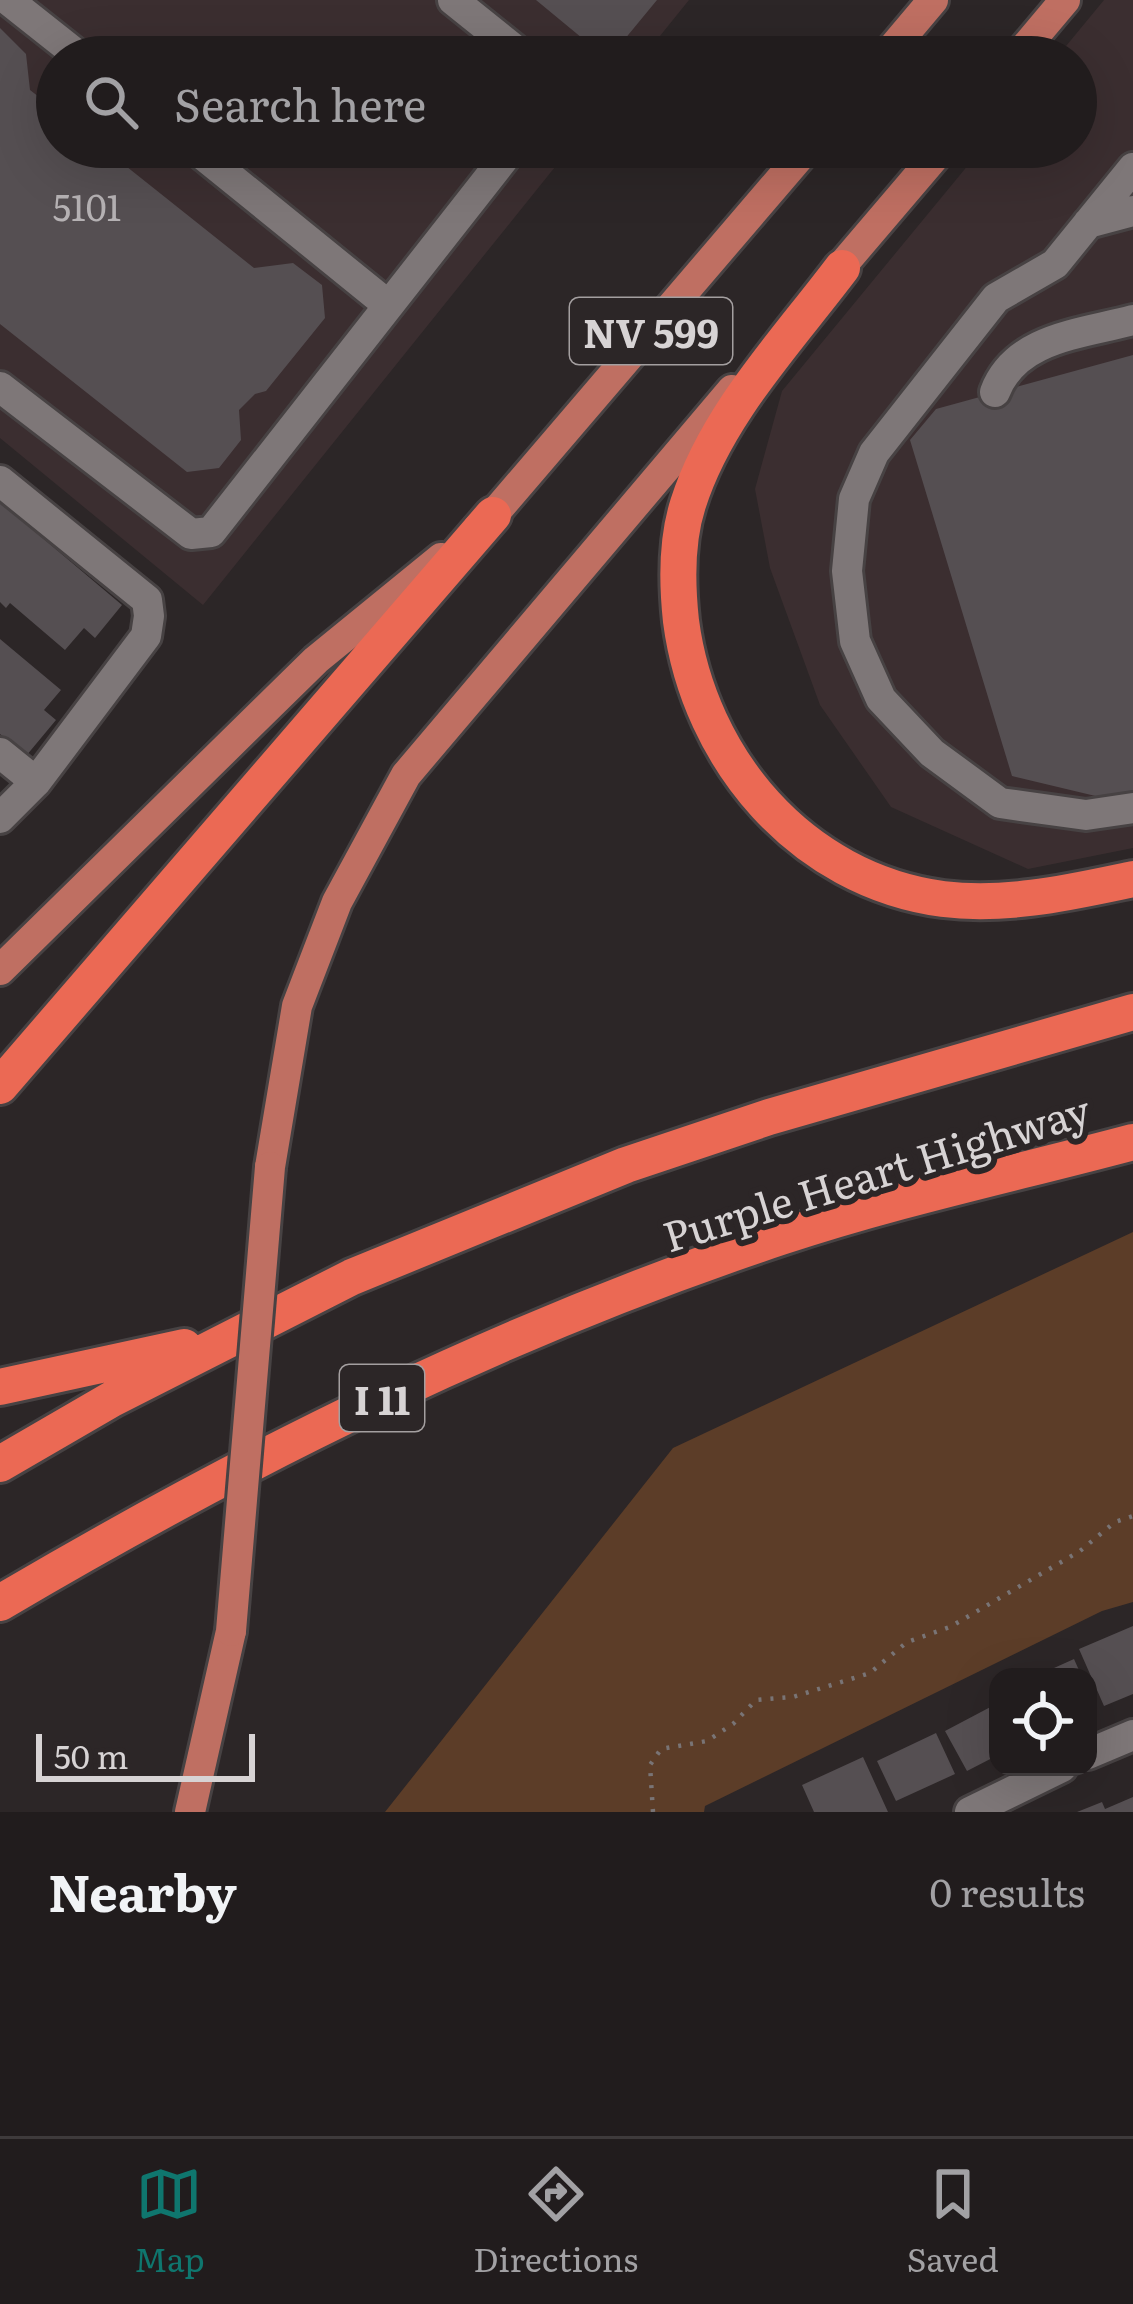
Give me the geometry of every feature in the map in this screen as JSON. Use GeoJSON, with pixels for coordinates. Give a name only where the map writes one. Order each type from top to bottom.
{"type":"FeatureCollection","features":[{"type":"Feature","properties":{"kind":"highway"},"geometry":{"type":"LineString","coordinates":[[842,268],[724,426],[687,506],[676,583],[686,659],[713,734],[753,793],[804,841],[872,880],[943,899],[1011,901],[1133,879]]}},
{"type":"Feature","properties":{"kind":"highway"},"geometry":{"type":"LineString","coordinates":[[0,1086],[494,515]]}},
{"type":"Feature","properties":{"kind":"highway","name":"Purple Heart Highway"},"geometry":{"type":"LineString","coordinates":[[0,1464],[229,1337],[352,1277],[626,1165],[770,1117],[1133,1012]]}},
{"type":"Feature","properties":{"kind":"highway","name":"Purple Heart Highway"},"geometry":{"type":"LineString","coordinates":[[0,1603],[121,1531],[297,1437],[533,1329],[784,1236],[1133,1142]]}},
{"type":"Feature","properties":{"kind":"highway"},"geometry":{"type":"LineString","coordinates":[[0,1388],[229,1337]]}},
{"type":"Feature","properties":{"kind":"main road"},"geometry":{"type":"LineString","coordinates":[[902,36],[933,0]]}},
{"type":"Feature","properties":{"kind":"main road"},"geometry":{"type":"LineString","coordinates":[[1035,36],[1065,0]]}},
{"type":"Feature","properties":{"kind":"main road","name":"NV 599"},"geometry":{"type":"LineString","coordinates":[[494,515],[790,168]]}},
{"type":"Feature","properties":{"kind":"main road"},"geometry":{"type":"LineString","coordinates":[[190,1812],[231,1631],[270,1167],[297,1006],[337,902],[406,775],[787,322],[842,268],[925,168]]}},
{"type":"Feature","properties":{"kind":"main road"},"geometry":{"type":"LineString","coordinates":[[0,970],[316,660],[494,515]]}},
{"type":"Feature","properties":{"kind":"street"},"geometry":{"type":"LineString","coordinates":[[8,0],[53,36]]}},
{"type":"Feature","properties":{"kind":"street"},"geometry":{"type":"LineString","coordinates":[[453,0],[498,36]]}},
{"type":"Feature","properties":{"kind":"street"},"geometry":{"type":"LineString","coordinates":[[219,168],[388,305]]}},
{"type":"Feature","properties":{"kind":"street"},"geometry":{"type":"LineString","coordinates":[[0,387],[191,534],[212,532],[496,168]]}},
{"type":"Feature","properties":{"kind":"street"},"geometry":{"type":"LineString","coordinates":[[1133,168],[1055,264],[996,298],[874,453],[854,499],[847,571],[855,641],[881,699],[932,753],[1000,803],[1086,815],[1133,808]]}},
{"type":"Feature","properties":{"kind":"street"},"geometry":{"type":"LineString","coordinates":[[1088,223],[1133,211]]}},
{"type":"Feature","properties":{"kind":"street"},"geometry":{"type":"LineString","coordinates":[[995,392],[1003,373],[1025,350],[1133,320]]}},
{"type":"Feature","properties":{"kind":"street"},"geometry":{"type":"LineString","coordinates":[[0,481],[146,600],[149,616],[146,636],[36,782],[0,818]]}},
{"type":"Feature","properties":{"kind":"street"},"geometry":{"type":"LineString","coordinates":[[0,753],[36,782]]}},
{"type":"Feature","properties":{"kind":"street"},"geometry":{"type":"LineString","coordinates":[[1097,1750],[1133,1736]]}},
{"type":"Feature","properties":{"kind":"street"},"geometry":{"type":"LineString","coordinates":[[970,1812],[1044,1776]]}},
{"type":"Feature","properties":{"kind":"path"},"geometry":{"type":"LineString","coordinates":[[653,1812],[650,1765],[661,1749],[707,1741],[733,1724],[756,1700],[793,1697],[870,1673],[907,1642],[950,1627],[1080,1551],[1115,1522],[1133,1516]]}},
{"type":"Feature","properties":{"kind":"shaded area"},"geometry":{"type":"Polygon","coordinates":[[[0,0],[689,0],[660,36],[36,36],[36,168],[554,168],[203,605],[0,438],[0,0]]]}},
{"type":"Feature","properties":{"kind":"shaded area"},"geometry":{"type":"Polygon","coordinates":[[[1104,0],[1133,0],[1133,848],[1028,869],[891,807],[820,705],[770,568],[755,489],[782,391],[966,168],[1097,168],[1097,36],[1074,36],[1104,0]]]}},
{"type":"Feature","properties":{"kind":"shaded area"},"geometry":{"type":"Polygon","coordinates":[[[1133,1232],[1133,1602],[1102,1611],[705,1806],[704,1812],[385,1812],[673,1448],[1133,1232]]]}},
{"type":"Feature","properties":{"kind":"building"},"geometry":{"type":"Polygon","coordinates":[[[536,0],[657,0],[627,36],[580,36],[536,0]]]}},
{"type":"Feature","properties":{"kind":"building"},"geometry":{"type":"Polygon","coordinates":[[[0,28],[26,54],[30,90],[36,95],[36,168],[128,168],[254,268],[293,263],[322,285],[325,318],[266,391],[255,394],[239,410],[241,440],[219,468],[187,472],[0,324],[0,28]]]}},
{"type":"Feature","properties":{"kind":"building"},"geometry":{"type":"Polygon","coordinates":[[[1133,355],[1133,792],[1108,799],[1012,776],[910,440],[936,409],[1133,355]]]}},
{"type":"Feature","properties":{"kind":"building"},"geometry":{"type":"Polygon","coordinates":[[[0,502],[122,605],[95,638],[84,628],[65,650],[10,603],[6,608],[0,602],[0,502]]]}},
{"type":"Feature","properties":{"kind":"building"},"geometry":{"type":"Polygon","coordinates":[[[0,639],[61,690],[44,710],[56,720],[26,756],[0,734],[0,639]]]}},
{"type":"Feature","properties":{"kind":"building"},"geometry":{"type":"Polygon","coordinates":[[[1133,1626],[1133,1694],[1104,1706],[1097,1690],[1097,1668],[1087,1668],[1079,1649],[1133,1626]]]}},
{"type":"Feature","properties":{"kind":"building"},"geometry":{"type":"Polygon","coordinates":[[[1074,1659],[1078,1668],[1054,1668],[1074,1659]]]}},
{"type":"Feature","properties":{"kind":"building"},"geometry":{"type":"Polygon","coordinates":[[[989,1708],[989,1760],[967,1771],[945,1731],[989,1708]]]}},
{"type":"Feature","properties":{"kind":"building"},"geometry":{"type":"Polygon","coordinates":[[[936,1733],[955,1774],[896,1801],[877,1761],[936,1733]]]}},
{"type":"Feature","properties":{"kind":"building"},"geometry":{"type":"Polygon","coordinates":[[[863,1757],[888,1812],[814,1812],[802,1785],[863,1757]]]}},
{"type":"Feature","properties":{"kind":"building"},"geometry":{"type":"Polygon","coordinates":[[[1133,1797],[1133,1812],[1077,1812],[1102,1802],[1105,1809],[1133,1797]]]}}]}
